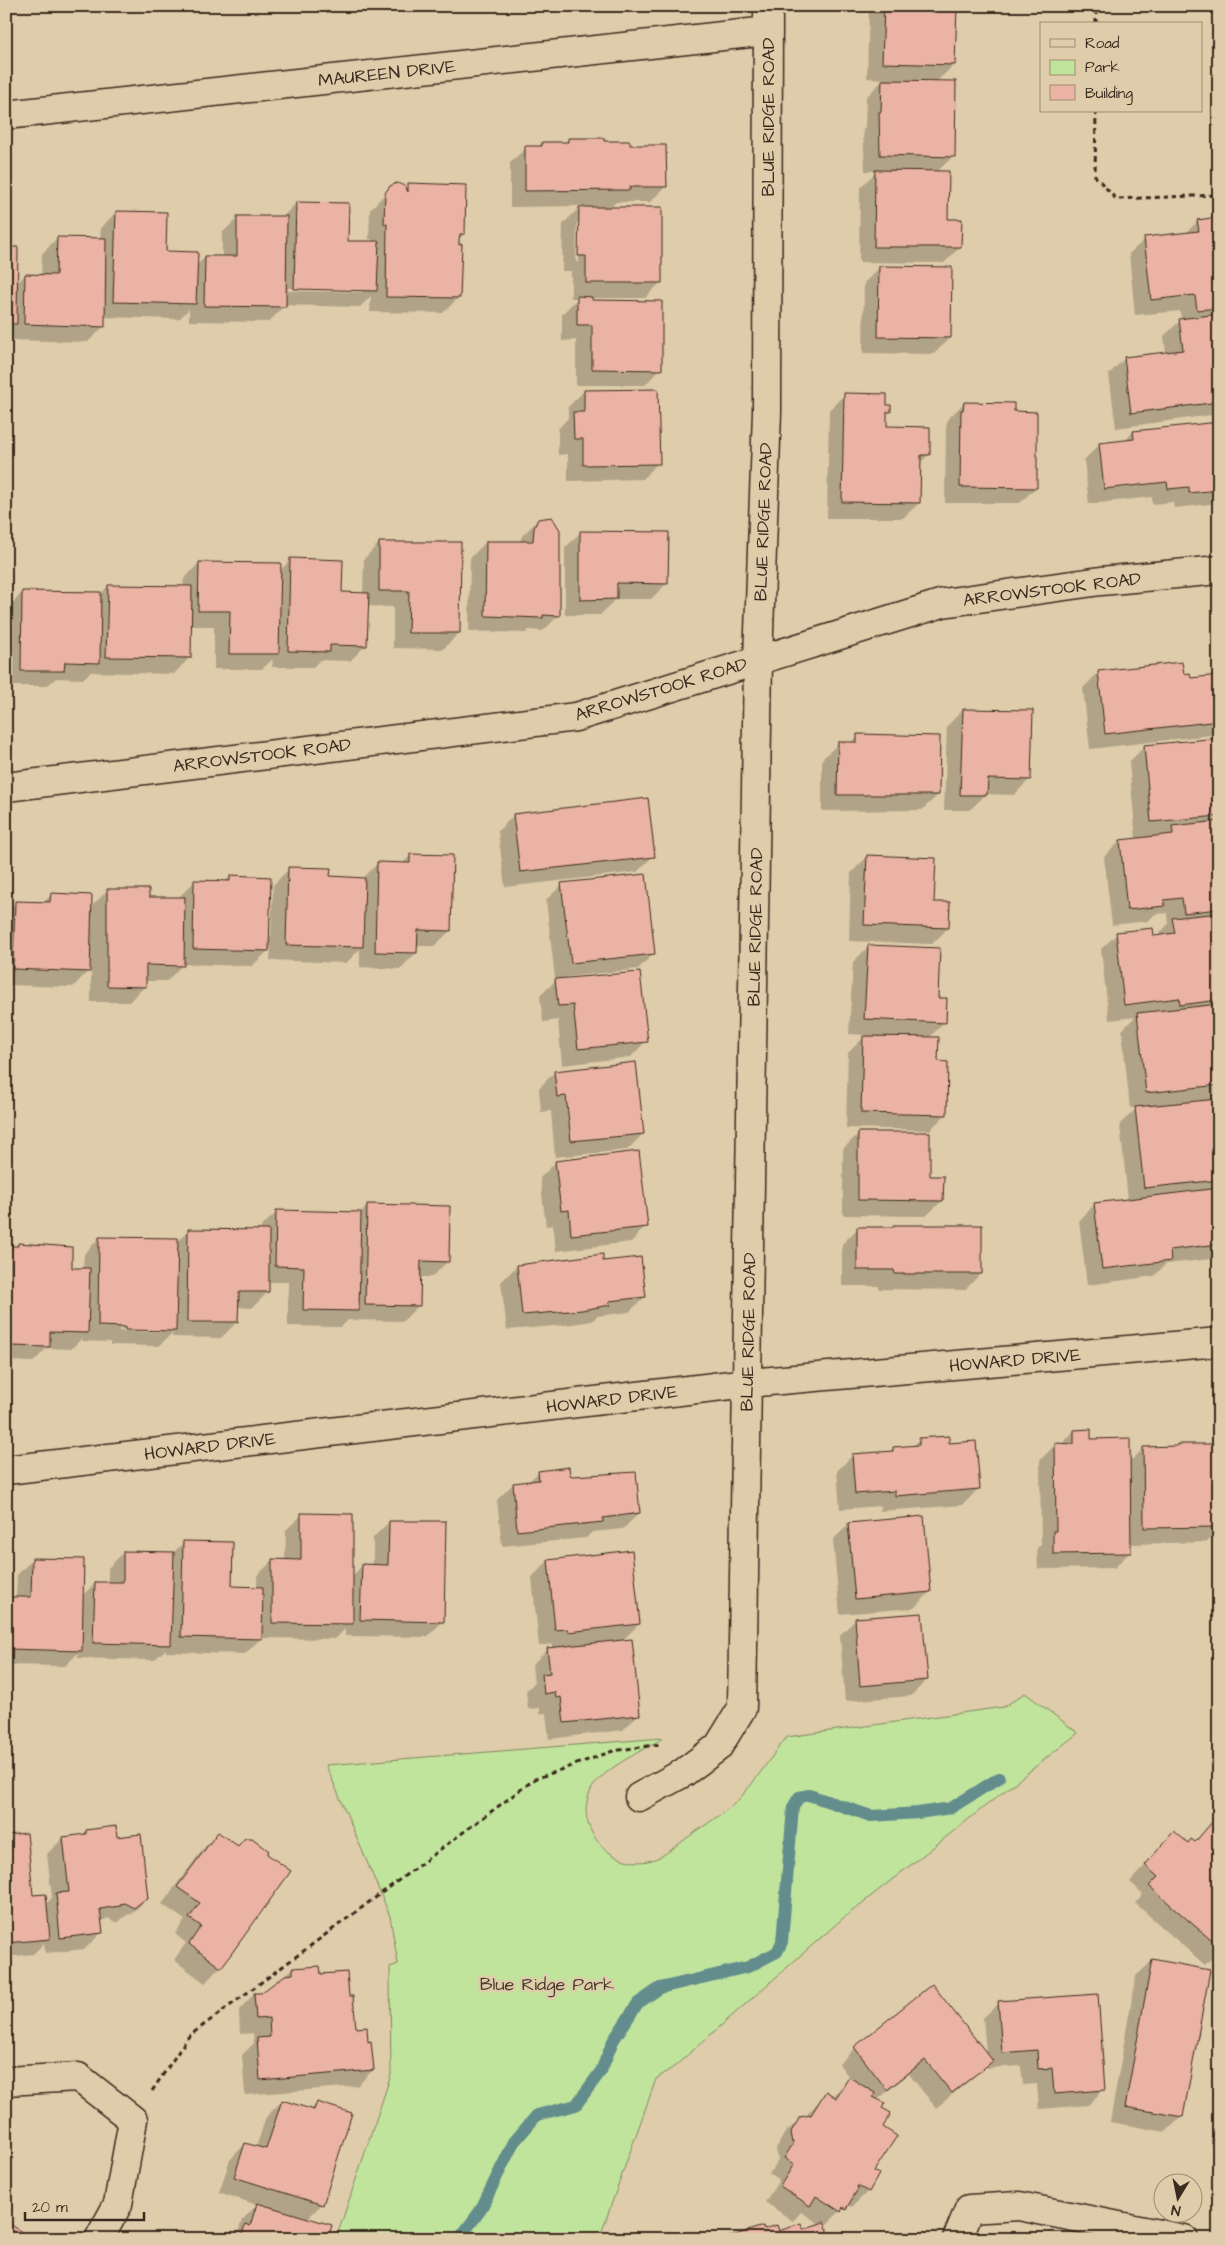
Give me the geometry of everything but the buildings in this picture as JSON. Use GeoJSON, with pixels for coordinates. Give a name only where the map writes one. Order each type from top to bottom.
{"type":"FeatureCollection","features":[{"type":"Feature","properties":{"kind":"street","name":"MAUREEN DRIVE"},"geometry":{"type":"LineString","coordinates":[[6,115],[768,19]]}},
{"type":"Feature","properties":{"kind":"street","name":"BLUE RIDGE ROAD"},"geometry":{"type":"LineString","coordinates":[[639,1797],[683,1773],[718,1747],[742,1708],[758,659],[767,412],[768,19]]}},
{"type":"Feature","properties":{"kind":"street","name":"ARROWSTOOK ROAD"},"geometry":{"type":"LineString","coordinates":[[6,787],[576,717],[943,603],[1101,581],[1219,570]]}},
{"type":"Feature","properties":{"kind":"street","name":"HOWARD DRIVE"},"geometry":{"type":"LineString","coordinates":[[6,1470],[748,1383],[1219,1342]]}},
{"type":"Feature","properties":{"kind":"street"},"geometry":{"type":"LineString","coordinates":[[6,2081],[78,2077],[133,2120],[118,2204],[99,2239]]}},
{"type":"Feature","properties":{"kind":"street"},"geometry":{"type":"LineString","coordinates":[[957,2239],[969,2209],[1019,2206],[1115,2233],[1184,2239]]}},
{"type":"Feature","properties":{"kind":"path"},"geometry":{"type":"LineString","coordinates":[[1096,6],[1096,22]]}},
{"type":"Feature","properties":{"kind":"path"},"geometry":{"type":"LineString","coordinates":[[1096,112],[1096,176],[1116,199],[1219,195]]}},
{"type":"Feature","properties":{"kind":"path"},"geometry":{"type":"LineString","coordinates":[[133,2120],[189,2036],[535,1779],[613,1751],[678,1741],[718,1747]]}},
{"type":"Feature","properties":{"kind":"green space","name":"Blue Ridge Park"},"geometry":{"type":"Polygon","coordinates":[[[1025,1693],[1078,1733],[842,1919],[675,2066],[656,2079],[599,2239],[336,2239],[391,2075],[390,1967],[398,1964],[390,1916],[326,1765],[663,1738],[624,1760],[605,1774],[592,1788],[587,1803],[587,1818],[591,1832],[600,1844],[611,1854],[625,1860],[640,1862],[663,1855],[733,1805],[787,1737],[1004,1707],[1025,1693]]]}},
{"type":"Feature","properties":{"kind":"waterway"},"geometry":{"type":"LineString","coordinates":[[459,2239],[480,2211],[514,2142],[537,2115],[576,2105],[601,2071],[613,2041],[638,2003],[660,1988],[748,1967],[777,1952],[782,1942],[793,1807],[799,1797],[809,1795],[871,1816],[918,1813],[951,1808],[999,1778]]}}]}
